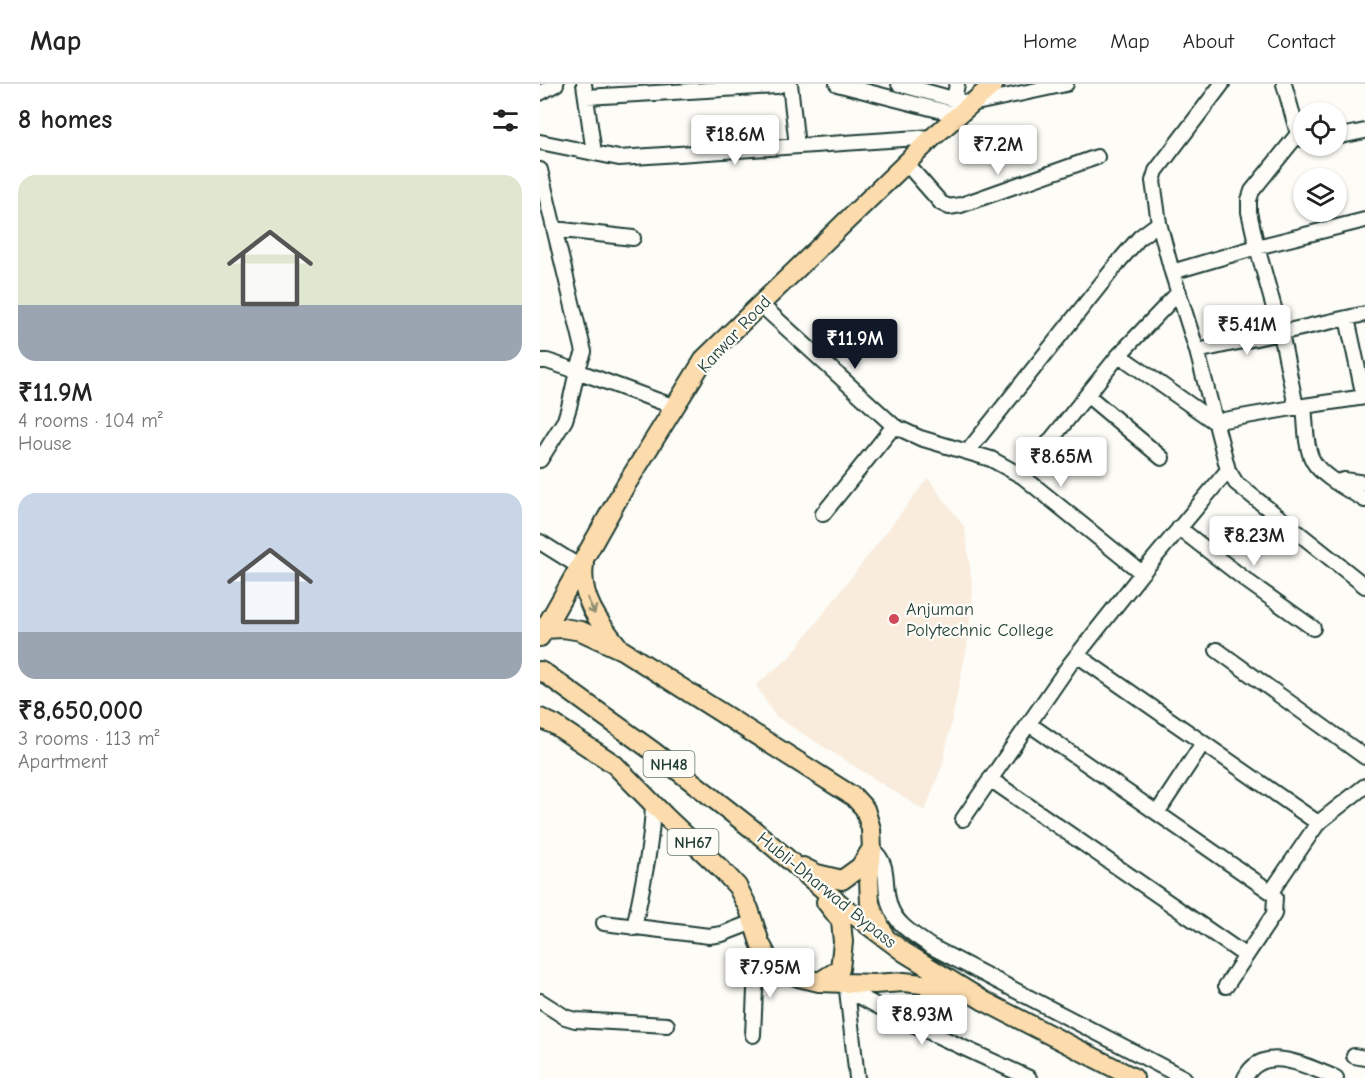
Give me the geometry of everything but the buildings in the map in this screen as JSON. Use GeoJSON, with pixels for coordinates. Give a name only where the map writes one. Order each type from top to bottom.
{"type":"FeatureCollection","features":[{"type":"Feature","properties":{"kind":"highway","name":"Karwar Road"},"geometry":{"type":"LineString","coordinates":[[543,625],[584,560],[624,488],[705,358],[933,137],[961,106],[994,84]]}},
{"type":"Feature","properties":{"kind":"highway"},"geometry":{"type":"LineString","coordinates":[[584,560],[584,587],[591,606],[600,624],[622,650]]}},
{"type":"Feature","properties":{"kind":"highway"},"geometry":{"type":"LineString","coordinates":[[543,625],[581,631],[622,650],[854,797],[865,809],[871,829],[870,904],[887,940]]}},
{"type":"Feature","properties":{"kind":"highway","name":"Hubli-Dharwad Bypass"},"geometry":{"type":"LineString","coordinates":[[543,673],[665,761],[755,831],[845,908],[887,940],[984,1001],[1134,1078]]}},
{"type":"Feature","properties":{"kind":"highway","name":"NH67"},"geometry":{"type":"LineString","coordinates":[[540,718],[555,725],[614,764],[721,869],[737,886],[749,909],[760,944],[768,958]]}},
{"type":"Feature","properties":{"kind":"highway"},"geometry":{"type":"LineString","coordinates":[[788,860],[817,874],[842,880],[860,867],[872,849]]}},
{"type":"Feature","properties":{"kind":"highway"},"geometry":{"type":"LineString","coordinates":[[788,860],[841,921],[843,942],[840,969],[819,982]]}},
{"type":"Feature","properties":{"kind":"highway"},"geometry":{"type":"LineString","coordinates":[[768,958],[777,968],[798,977],[819,982],[845,986],[904,982],[922,984],[984,1001]]}},
{"type":"Feature","properties":{"kind":"street"},"geometry":{"type":"LineString","coordinates":[[540,93],[556,84]]}},
{"type":"Feature","properties":{"kind":"street"},"geometry":{"type":"LineString","coordinates":[[594,153],[585,90],[777,86],[782,84]]}},
{"type":"Feature","properties":{"kind":"street"},"geometry":{"type":"LineString","coordinates":[[790,84],[797,146]]}},
{"type":"Feature","properties":{"kind":"street"},"geometry":{"type":"LineString","coordinates":[[837,84],[961,106],[1066,84]]}},
{"type":"Feature","properties":{"kind":"street"},"geometry":{"type":"LineString","coordinates":[[899,84],[961,106]]}},
{"type":"Feature","properties":{"kind":"street"},"geometry":{"type":"LineString","coordinates":[[957,84],[961,106]]}},
{"type":"Feature","properties":{"kind":"street"},"geometry":{"type":"LineString","coordinates":[[1222,84],[1156,171],[1153,181],[1159,223],[1172,272],[1220,422],[1228,470],[1236,483],[1365,586]]}},
{"type":"Feature","properties":{"kind":"street"},"geometry":{"type":"LineString","coordinates":[[1284,84],[1293,112]]}},
{"type":"Feature","properties":{"kind":"street"},"geometry":{"type":"LineString","coordinates":[[1347,135],[1365,131]]}},
{"type":"Feature","properties":{"kind":"street"},"geometry":{"type":"LineString","coordinates":[[540,142],[619,158],[933,137]]}},
{"type":"Feature","properties":{"kind":"street"},"geometry":{"type":"LineString","coordinates":[[1293,146],[1252,191],[1249,212],[1313,462],[1321,472],[1365,500]]}},
{"type":"Feature","properties":{"kind":"street"},"geometry":{"type":"LineString","coordinates":[[906,163],[941,203],[949,207],[961,205],[1097,157]]}},
{"type":"Feature","properties":{"kind":"street"},"geometry":{"type":"LineString","coordinates":[[540,170],[545,214],[554,229],[584,352],[565,420],[540,460]]}},
{"type":"Feature","properties":{"kind":"street"},"geometry":{"type":"LineString","coordinates":[[1172,272],[1257,247],[1365,220]]}},
{"type":"Feature","properties":{"kind":"street"},"geometry":{"type":"LineString","coordinates":[[957,448],[1140,237],[1159,223]]}},
{"type":"Feature","properties":{"kind":"street"},"geometry":{"type":"LineString","coordinates":[[554,229],[633,238]]}},
{"type":"Feature","properties":{"kind":"street"},"geometry":{"type":"LineString","coordinates":[[1022,476],[1119,355],[1179,292]]}},
{"type":"Feature","properties":{"kind":"street"},"geometry":{"type":"LineString","coordinates":[[760,304],[894,426],[920,438],[991,459],[1022,476],[1142,573]]}},
{"type":"Feature","properties":{"kind":"street"},"geometry":{"type":"LineString","coordinates":[[1206,349],[1365,314]]}},
{"type":"Feature","properties":{"kind":"street"},"geometry":{"type":"LineString","coordinates":[[1119,355],[1220,422],[1300,406],[1365,397],[1347,318]]}},
{"type":"Feature","properties":{"kind":"street"},"geometry":{"type":"LineString","coordinates":[[540,361],[547,361],[577,371],[675,407]]}},
{"type":"Feature","properties":{"kind":"street"},"geometry":{"type":"LineString","coordinates":[[1087,395],[1162,458]]}},
{"type":"Feature","properties":{"kind":"street"},"geometry":{"type":"LineString","coordinates":[[823,514],[894,426]]}},
{"type":"Feature","properties":{"kind":"street"},"geometry":{"type":"LineString","coordinates":[[963,819],[1077,655],[1228,470]]}},
{"type":"Feature","properties":{"kind":"street"},"geometry":{"type":"LineString","coordinates":[[1337,482],[1344,480],[1365,483]]}},
{"type":"Feature","properties":{"kind":"street"},"geometry":{"type":"LineString","coordinates":[[1179,528],[1247,581],[1313,628]]}},
{"type":"Feature","properties":{"kind":"street"},"geometry":{"type":"LineString","coordinates":[[540,542],[584,560]]}},
{"type":"Feature","properties":{"kind":"street"},"geometry":{"type":"LineString","coordinates":[[1217,650],[1365,757]]}},
{"type":"Feature","properties":{"kind":"street"},"geometry":{"type":"LineString","coordinates":[[1077,655],[1318,823]]}},
{"type":"Feature","properties":{"kind":"street"},"geometry":{"type":"LineString","coordinates":[[1029,724],[1275,897],[1274,914],[1226,986]]}},
{"type":"Feature","properties":{"kind":"street"},"geometry":{"type":"LineString","coordinates":[[1157,813],[1203,743]]}},
{"type":"Feature","properties":{"kind":"street"},"geometry":{"type":"LineString","coordinates":[[990,779],[1246,956]]}},
{"type":"Feature","properties":{"kind":"street"},"geometry":{"type":"LineString","coordinates":[[1271,892],[1318,823],[1365,786]]}},
{"type":"Feature","properties":{"kind":"street"},"geometry":{"type":"LineString","coordinates":[[634,928],[648,861],[653,803]]}},
{"type":"Feature","properties":{"kind":"street"},"geometry":{"type":"LineString","coordinates":[[872,849],[881,856],[885,865],[886,889],[890,907],[899,922],[930,946],[1184,1078]]}},
{"type":"Feature","properties":{"kind":"street"},"geometry":{"type":"LineString","coordinates":[[604,923],[710,936],[722,934],[753,922]]}},
{"type":"Feature","properties":{"kind":"street"},"geometry":{"type":"LineString","coordinates":[[753,1035],[754,990],[768,958]]}},
{"type":"Feature","properties":{"kind":"street"},"geometry":{"type":"LineString","coordinates":[[845,986],[857,1078]]}},
{"type":"Feature","properties":{"kind":"street"},"geometry":{"type":"LineString","coordinates":[[845,986],[910,1023],[1029,1078]]}},
{"type":"Feature","properties":{"kind":"street"},"geometry":{"type":"LineString","coordinates":[[540,1001],[565,1017],[575,1020],[667,1025]]}},
{"type":"Feature","properties":{"kind":"street"},"geometry":{"type":"LineString","coordinates":[[1245,1078],[1253,1066],[1264,1060],[1277,1059],[1292,1061],[1336,1078]]}},
{"type":"Feature","properties":{"kind":"shaded area","name":"Anjuman Polytechnic College"},"geometry":{"type":"Polygon","coordinates":[[[928,478],[965,528],[973,592],[967,647],[943,763],[925,811],[775,716],[756,685],[789,658],[928,478]]]}},
{"type":"Feature","properties":{"kind":"place","name":"Anjuman Polytechnic College"},"geometry":{"type":"Point","coordinates":[894,619]}}]}
